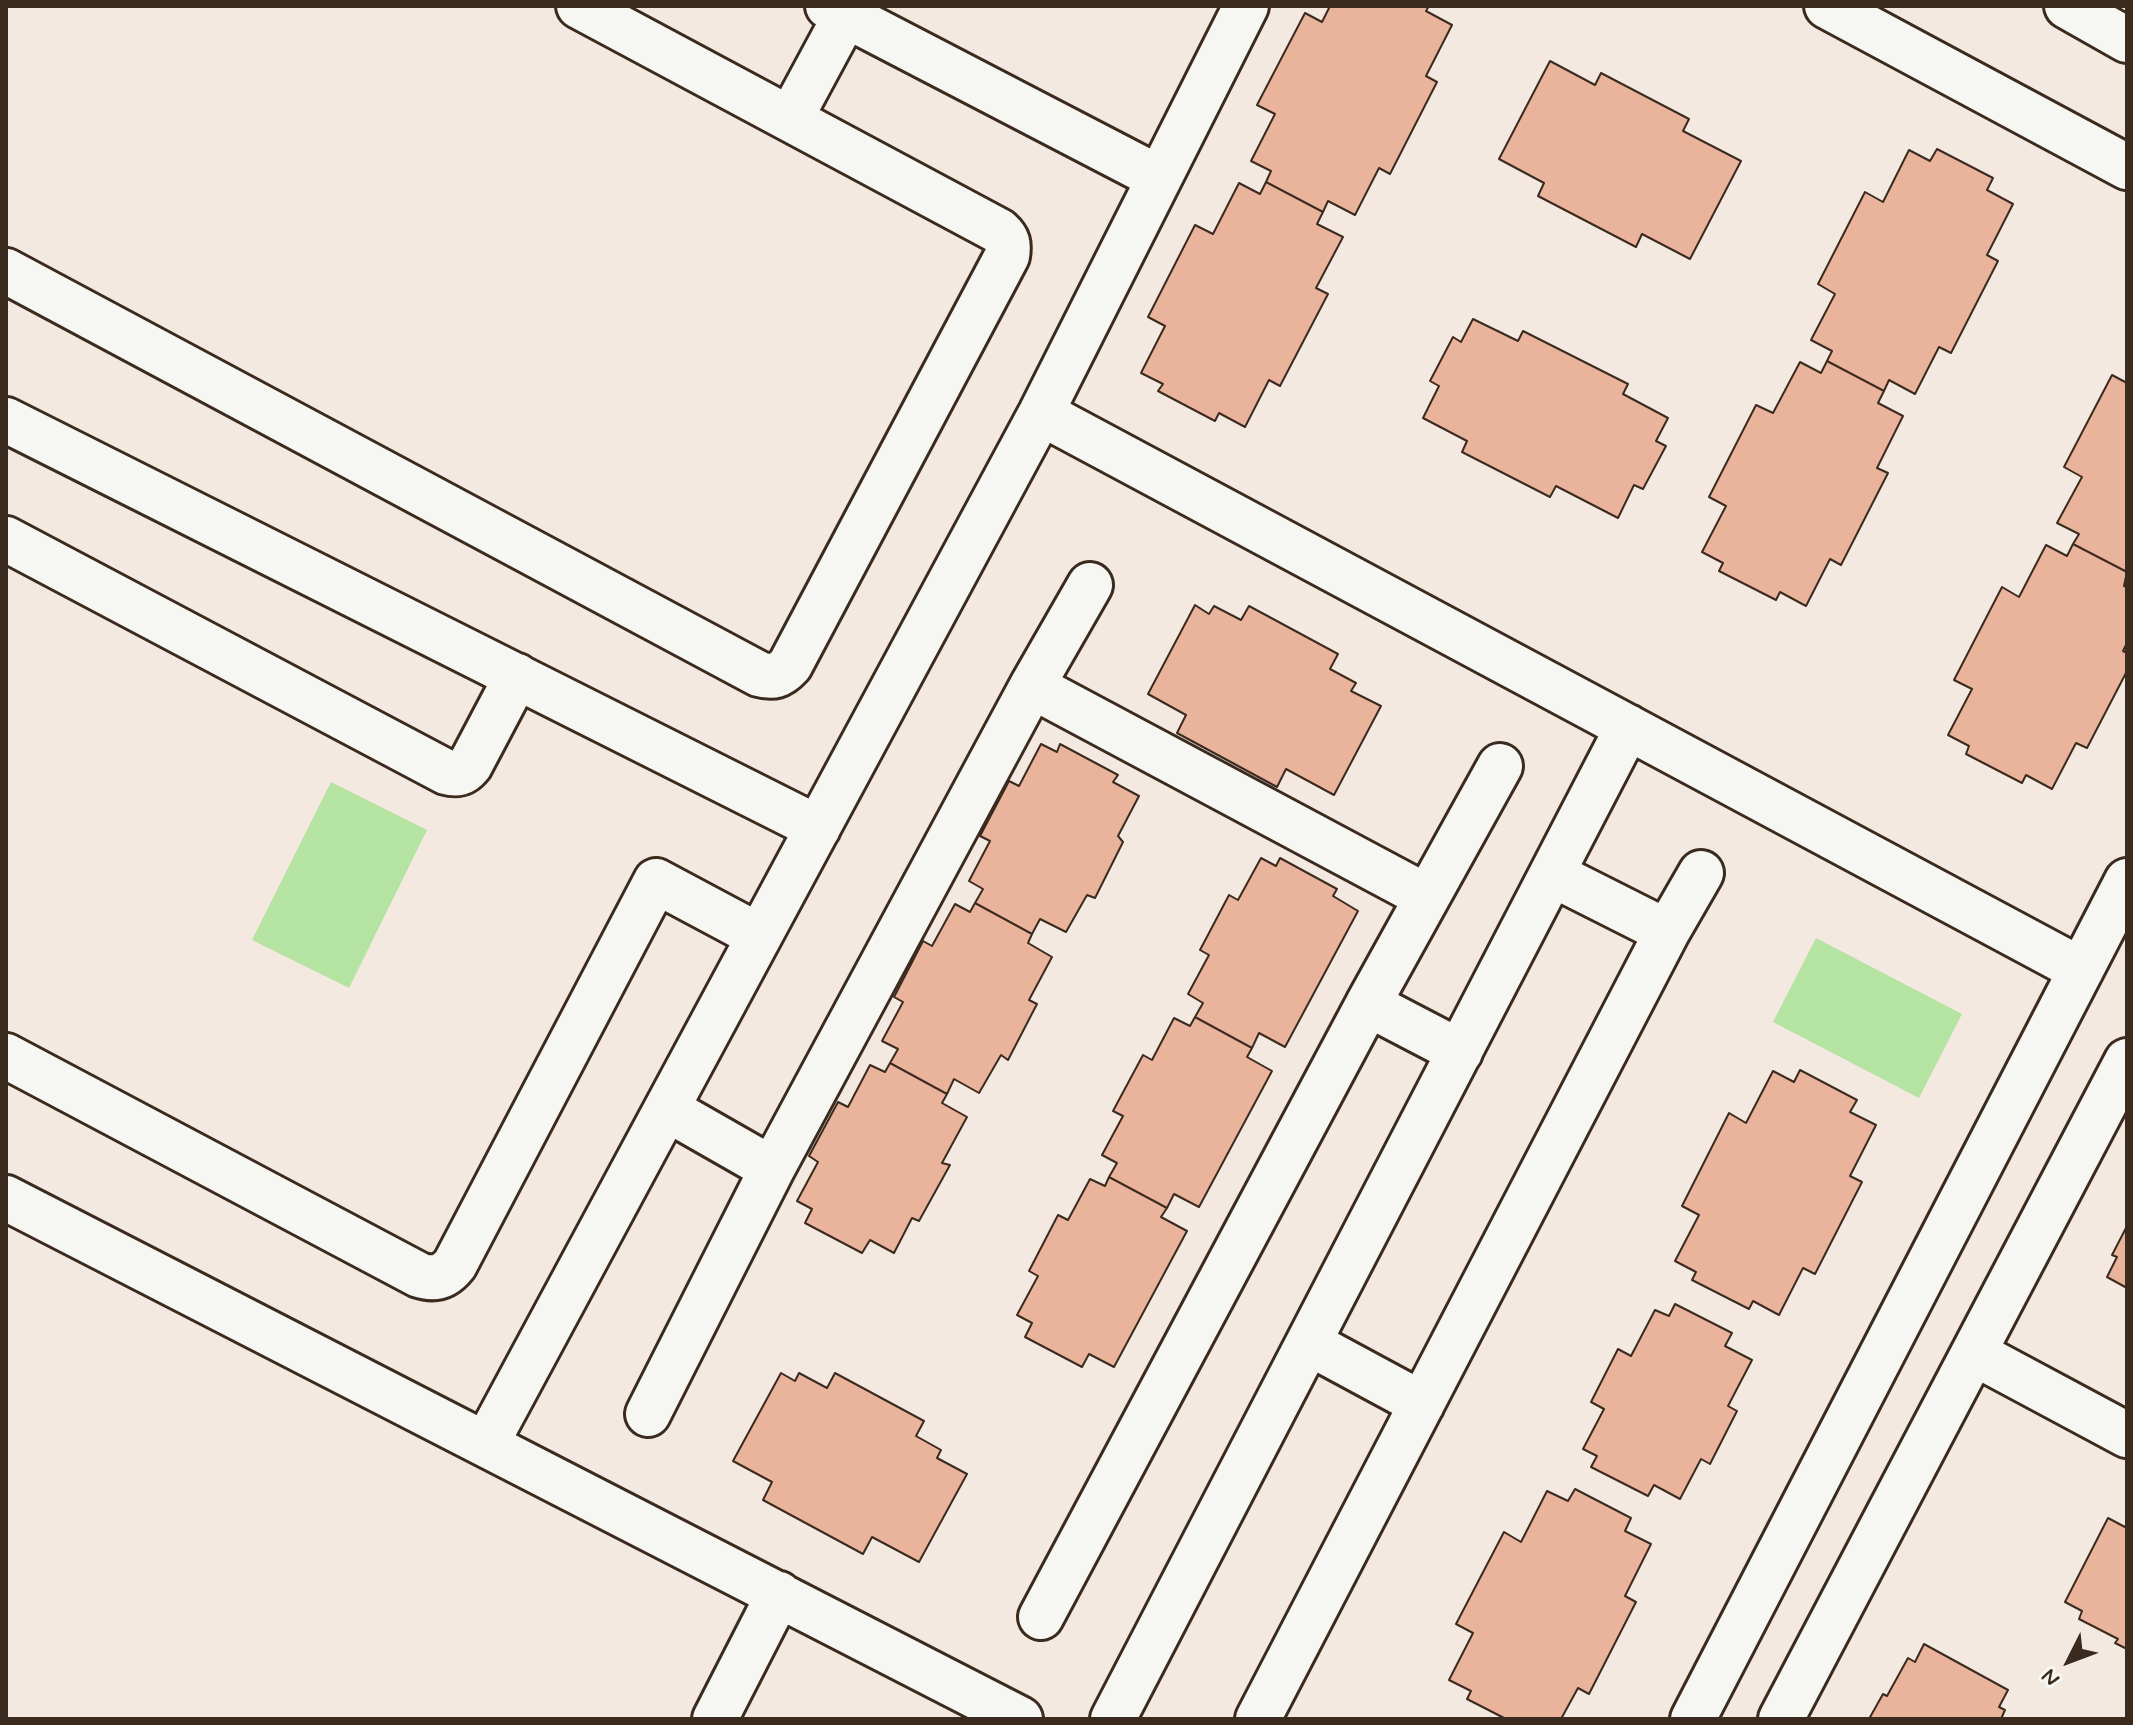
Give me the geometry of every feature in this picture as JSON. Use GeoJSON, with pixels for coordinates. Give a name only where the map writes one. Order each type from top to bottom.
{"type":"FeatureCollection","features":[{"type":"Feature","properties":{"kind":"street"},"geometry":{"type":"LineString","coordinates":[[6,271],[759,674],[771,677],[782,673],[790,665],[999,270],[1009,247],[1007,237],[579,6]]}},
{"type":"Feature","properties":{"kind":"street"},"geometry":{"type":"LineString","coordinates":[[486,1444],[1041,413],[1246,6]]}},
{"type":"Feature","properties":{"kind":"street"},"geometry":{"type":"LineString","coordinates":[[1827,6],[2127,167]]}},
{"type":"Feature","properties":{"kind":"street"},"geometry":{"type":"LineString","coordinates":[[2067,6],[2127,40]]}},
{"type":"Feature","properties":{"kind":"street"},"geometry":{"type":"LineString","coordinates":[[790,119],[837,11],[1159,178]]}},
{"type":"Feature","properties":{"kind":"street"},"geometry":{"type":"LineString","coordinates":[[1041,413],[2081,970]]}},
{"type":"Feature","properties":{"kind":"street"},"geometry":{"type":"LineString","coordinates":[[6,420],[818,828]]}},
{"type":"Feature","properties":{"kind":"street"},"geometry":{"type":"LineString","coordinates":[[6,539],[446,772],[464,772],[470,765],[517,676]]}},
{"type":"Feature","properties":{"kind":"street"},"geometry":{"type":"LineString","coordinates":[[648,1414],[772,1169],[1032,686],[1090,585]]}},
{"type":"Feature","properties":{"kind":"street"},"geometry":{"type":"LineString","coordinates":[[1032,686],[1427,897]]}},
{"type":"Feature","properties":{"kind":"street"},"geometry":{"type":"LineString","coordinates":[[1113,1719],[1628,727]]}},
{"type":"Feature","properties":{"kind":"street"},"geometry":{"type":"LineString","coordinates":[[1041,1617],[1368,1004],[1500,766]]}},
{"type":"Feature","properties":{"kind":"street"},"geometry":{"type":"LineString","coordinates":[[1258,1719],[1667,932],[1701,873]]}},
{"type":"Feature","properties":{"kind":"street"},"geometry":{"type":"LineString","coordinates":[[1552,874],[1667,932]]}},
{"type":"Feature","properties":{"kind":"street"},"geometry":{"type":"LineString","coordinates":[[6,1056],[419,1275],[439,1277],[455,1264],[656,881],[759,936]]}},
{"type":"Feature","properties":{"kind":"street"},"geometry":{"type":"LineString","coordinates":[[1693,1719],[2127,881]]}},
{"type":"Feature","properties":{"kind":"street"},"geometry":{"type":"LineString","coordinates":[[1368,1004],[1460,1052]]}},
{"type":"Feature","properties":{"kind":"street"},"geometry":{"type":"LineString","coordinates":[[1781,1719],[2127,1061]]}},
{"type":"Feature","properties":{"kind":"street"},"geometry":{"type":"LineString","coordinates":[[667,1109],[772,1169]]}},
{"type":"Feature","properties":{"kind":"street"},"geometry":{"type":"LineString","coordinates":[[6,1198],[1020,1719]]}},
{"type":"Feature","properties":{"kind":"street"},"geometry":{"type":"LineString","coordinates":[[1309,1343],[1422,1404]]}},
{"type":"Feature","properties":{"kind":"street"},"geometry":{"type":"LineString","coordinates":[[1974,1353],[2127,1435]]}},
{"type":"Feature","properties":{"kind":"street"},"geometry":{"type":"LineString","coordinates":[[715,1719],[779,1594]]}},
{"type":"Feature","properties":{"kind":"green space"},"geometry":{"type":"Polygon","coordinates":[[[331,782],[427,830],[349,988],[252,940],[331,782]]]}},
{"type":"Feature","properties":{"kind":"green space"},"geometry":{"type":"Polygon","coordinates":[[[1816,938],[1962,1014],[1919,1098],[1773,1022],[1816,938]]]}},
{"type":"Feature","properties":{"kind":"building"},"geometry":{"type":"Polygon","coordinates":[[[1330,6],[1429,6],[1426,11],[1452,25],[1426,76],[1437,82],[1390,174],[1379,168],[1355,215],[1328,201],[1323,212],[1266,182],[1271,171],[1251,161],[1275,114],[1257,105],[1305,13],[1322,22],[1330,6]]]}},
{"type":"Feature","properties":{"kind":"building"},"geometry":{"type":"Polygon","coordinates":[[[1550,61],[1595,85],[1601,73],[1689,119],[1683,131],[1741,161],[1690,259],[1642,234],[1636,247],[1538,196],[1544,183],[1499,159],[1550,61]]]}},
{"type":"Feature","properties":{"kind":"building"},"geometry":{"type":"Polygon","coordinates":[[[1937,149],[1993,178],[1987,190],[2013,204],[1987,255],[1998,261],[1951,353],[1939,347],[1915,394],[1889,380],[1884,391],[1827,361],[1832,351],[1811,340],[1835,294],[1818,284],[1865,192],[1883,202],[1909,150],[1930,161],[1937,149]]]}},
{"type":"Feature","properties":{"kind":"building"},"geometry":{"type":"Polygon","coordinates":[[[1266,182],[1323,212],[1317,224],[1343,237],[1316,288],[1328,294],[1280,386],[1269,380],[1245,427],[1219,413],[1215,421],[1158,391],[1163,384],[1141,373],[1165,326],[1148,317],[1195,225],[1213,234],[1239,183],[1260,194],[1266,182]]]}},
{"type":"Feature","properties":{"kind":"building"},"geometry":{"type":"Polygon","coordinates":[[[1473,319],[1518,341],[1523,331],[1628,384],[1623,394],[1668,418],[1656,441],[1666,446],[1643,489],[1634,485],[1618,518],[1556,486],[1550,497],[1462,452],[1467,441],[1423,418],[1439,386],[1430,381],[1453,337],[1461,342],[1473,319]]]}},
{"type":"Feature","properties":{"kind":"building"},"geometry":{"type":"Polygon","coordinates":[[[1827,361],[1884,391],[1878,403],[1903,416],[1877,468],[1888,473],[1841,565],[1830,559],[1806,606],[1780,592],[1776,600],[1719,571],[1723,563],[1702,552],[1726,506],[1709,497],[1756,405],[1773,413],[1800,362],[1821,373],[1827,361]]]}},
{"type":"Feature","properties":{"kind":"building"},"geometry":{"type":"Polygon","coordinates":[[[2112,375],[2127,383],[2127,572],[2073,544],[2079,534],[2057,523],[2082,477],[2064,467],[2112,375]]]}},
{"type":"Feature","properties":{"kind":"building"},"geometry":{"type":"Polygon","coordinates":[[[2073,544],[2127,572],[2124,586],[2127,587],[2127,643],[2123,651],[2127,653],[2127,671],[2087,748],[2076,743],[2052,789],[2026,775],[2022,783],[1966,754],[1969,746],[1948,735],[1972,689],[1954,680],[2002,587],[2019,597],[2046,545],[2067,556],[2073,544]]]}},
{"type":"Feature","properties":{"kind":"building"},"geometry":{"type":"Polygon","coordinates":[[[1195,605],[1209,614],[1214,606],[1241,620],[1249,606],[1338,654],[1330,669],[1356,683],[1351,691],[1381,706],[1334,795],[1286,769],[1277,787],[1177,733],[1186,715],[1148,694],[1195,605]]]}},
{"type":"Feature","properties":{"kind":"building"},"geometry":{"type":"Polygon","coordinates":[[[1041,744],[1057,752],[1060,744],[1118,775],[1113,782],[1139,796],[1118,836],[1123,842],[1095,898],[1087,895],[1066,932],[1040,919],[1032,934],[975,903],[983,889],[969,881],[990,841],[980,836],[1009,781],[1019,786],[1041,744]]]}},
{"type":"Feature","properties":{"kind":"building"},"geometry":{"type":"Polygon","coordinates":[[[1261,858],[1276,866],[1280,858],[1337,889],[1333,896],[1358,911],[1285,1047],[1259,1033],[1252,1048],[1195,1017],[1203,1003],[1188,994],[1209,955],[1200,950],[1229,895],[1238,900],[1261,858]]]}},
{"type":"Feature","properties":{"kind":"building"},"geometry":{"type":"Polygon","coordinates":[[[975,903],[1032,934],[1028,943],[1052,957],[1029,1000],[1037,1004],[1008,1060],[1001,1055],[979,1093],[954,1079],[947,1094],[890,1063],[898,1049],[882,1041],[903,1002],[894,997],[923,941],[932,946],[955,904],[970,912],[975,903]]]}},
{"type":"Feature","properties":{"kind":"building"},"geometry":{"type":"Polygon","coordinates":[[[1195,1017],[1252,1048],[1247,1057],[1272,1071],[1199,1207],[1174,1194],[1167,1208],[1109,1177],[1117,1163],[1102,1155],[1123,1116],[1113,1111],[1143,1055],[1152,1060],[1174,1018],[1190,1026],[1195,1017]]]}},
{"type":"Feature","properties":{"kind":"building"},"geometry":{"type":"Polygon","coordinates":[[[890,1063],[947,1094],[942,1103],[967,1117],[942,1163],[950,1165],[919,1221],[912,1218],[894,1253],[870,1240],[862,1253],[805,1223],[812,1209],[797,1201],[818,1162],[809,1156],[838,1102],[848,1107],[870,1065],[885,1072],[890,1063]]]}},
{"type":"Feature","properties":{"kind":"building"},"geometry":{"type":"Polygon","coordinates":[[[1800,1070],[1857,1100],[1850,1112],[1876,1125],[1850,1176],[1862,1182],[1815,1274],[1803,1268],[1779,1315],[1753,1301],[1749,1309],[1692,1280],[1696,1272],[1675,1261],[1699,1215],[1682,1206],[1729,1113],[1746,1123],[1773,1071],[1794,1082],[1800,1070]]]}},
{"type":"Feature","properties":{"kind":"building"},"geometry":{"type":"Polygon","coordinates":[[[1109,1177],[1167,1208],[1161,1217],[1187,1231],[1114,1367],[1089,1354],[1082,1367],[1025,1337],[1032,1323],[1017,1315],[1038,1276],[1029,1271],[1058,1215],[1068,1220],[1090,1179],[1105,1186],[1109,1177]]]}},
{"type":"Feature","properties":{"kind":"building"},"geometry":{"type":"Polygon","coordinates":[[[2127,1226],[2127,1288],[2107,1277],[2117,1257],[2112,1255],[2127,1226]]]}},
{"type":"Feature","properties":{"kind":"building"},"geometry":{"type":"Polygon","coordinates":[[[1675,1304],[1732,1333],[1725,1346],[1752,1360],[1728,1406],[1737,1411],[1710,1464],[1701,1459],[1680,1499],[1654,1485],[1648,1496],[1591,1467],[1597,1456],[1583,1449],[1604,1409],[1591,1402],[1618,1349],[1631,1356],[1655,1310],[1669,1316],[1675,1304]]]}},
{"type":"Feature","properties":{"kind":"building"},"geometry":{"type":"Polygon","coordinates":[[[781,1373],[795,1381],[799,1373],[827,1388],[835,1373],[924,1421],[916,1436],[941,1450],[937,1458],[967,1474],[919,1562],[872,1537],[863,1554],[763,1500],[772,1482],[733,1461],[781,1373]]]}},
{"type":"Feature","properties":{"kind":"building"},"geometry":{"type":"Polygon","coordinates":[[[1575,1489],[1631,1518],[1625,1531],[1651,1544],[1625,1596],[1636,1602],[1589,1694],[1578,1688],[1561,1719],[1506,1719],[1467,1699],[1471,1691],[1449,1680],[1473,1633],[1456,1624],[1504,1532],[1521,1542],[1547,1491],[1568,1501],[1575,1489]]]}},
{"type":"Feature","properties":{"kind":"building"},"geometry":{"type":"Polygon","coordinates":[[[2108,1518],[2125,1527],[2127,1524],[2127,1649],[2115,1643],[2118,1639],[2079,1619],[2082,1611],[2065,1602],[2108,1518]]]}},
{"type":"Feature","properties":{"kind":"building"},"geometry":{"type":"Polygon","coordinates":[[[1924,1644],[2008,1690],[1999,1707],[2005,1710],[2001,1719],[1869,1719],[1883,1694],[1887,1696],[1908,1658],[1915,1662],[1924,1644]]]}}]}
